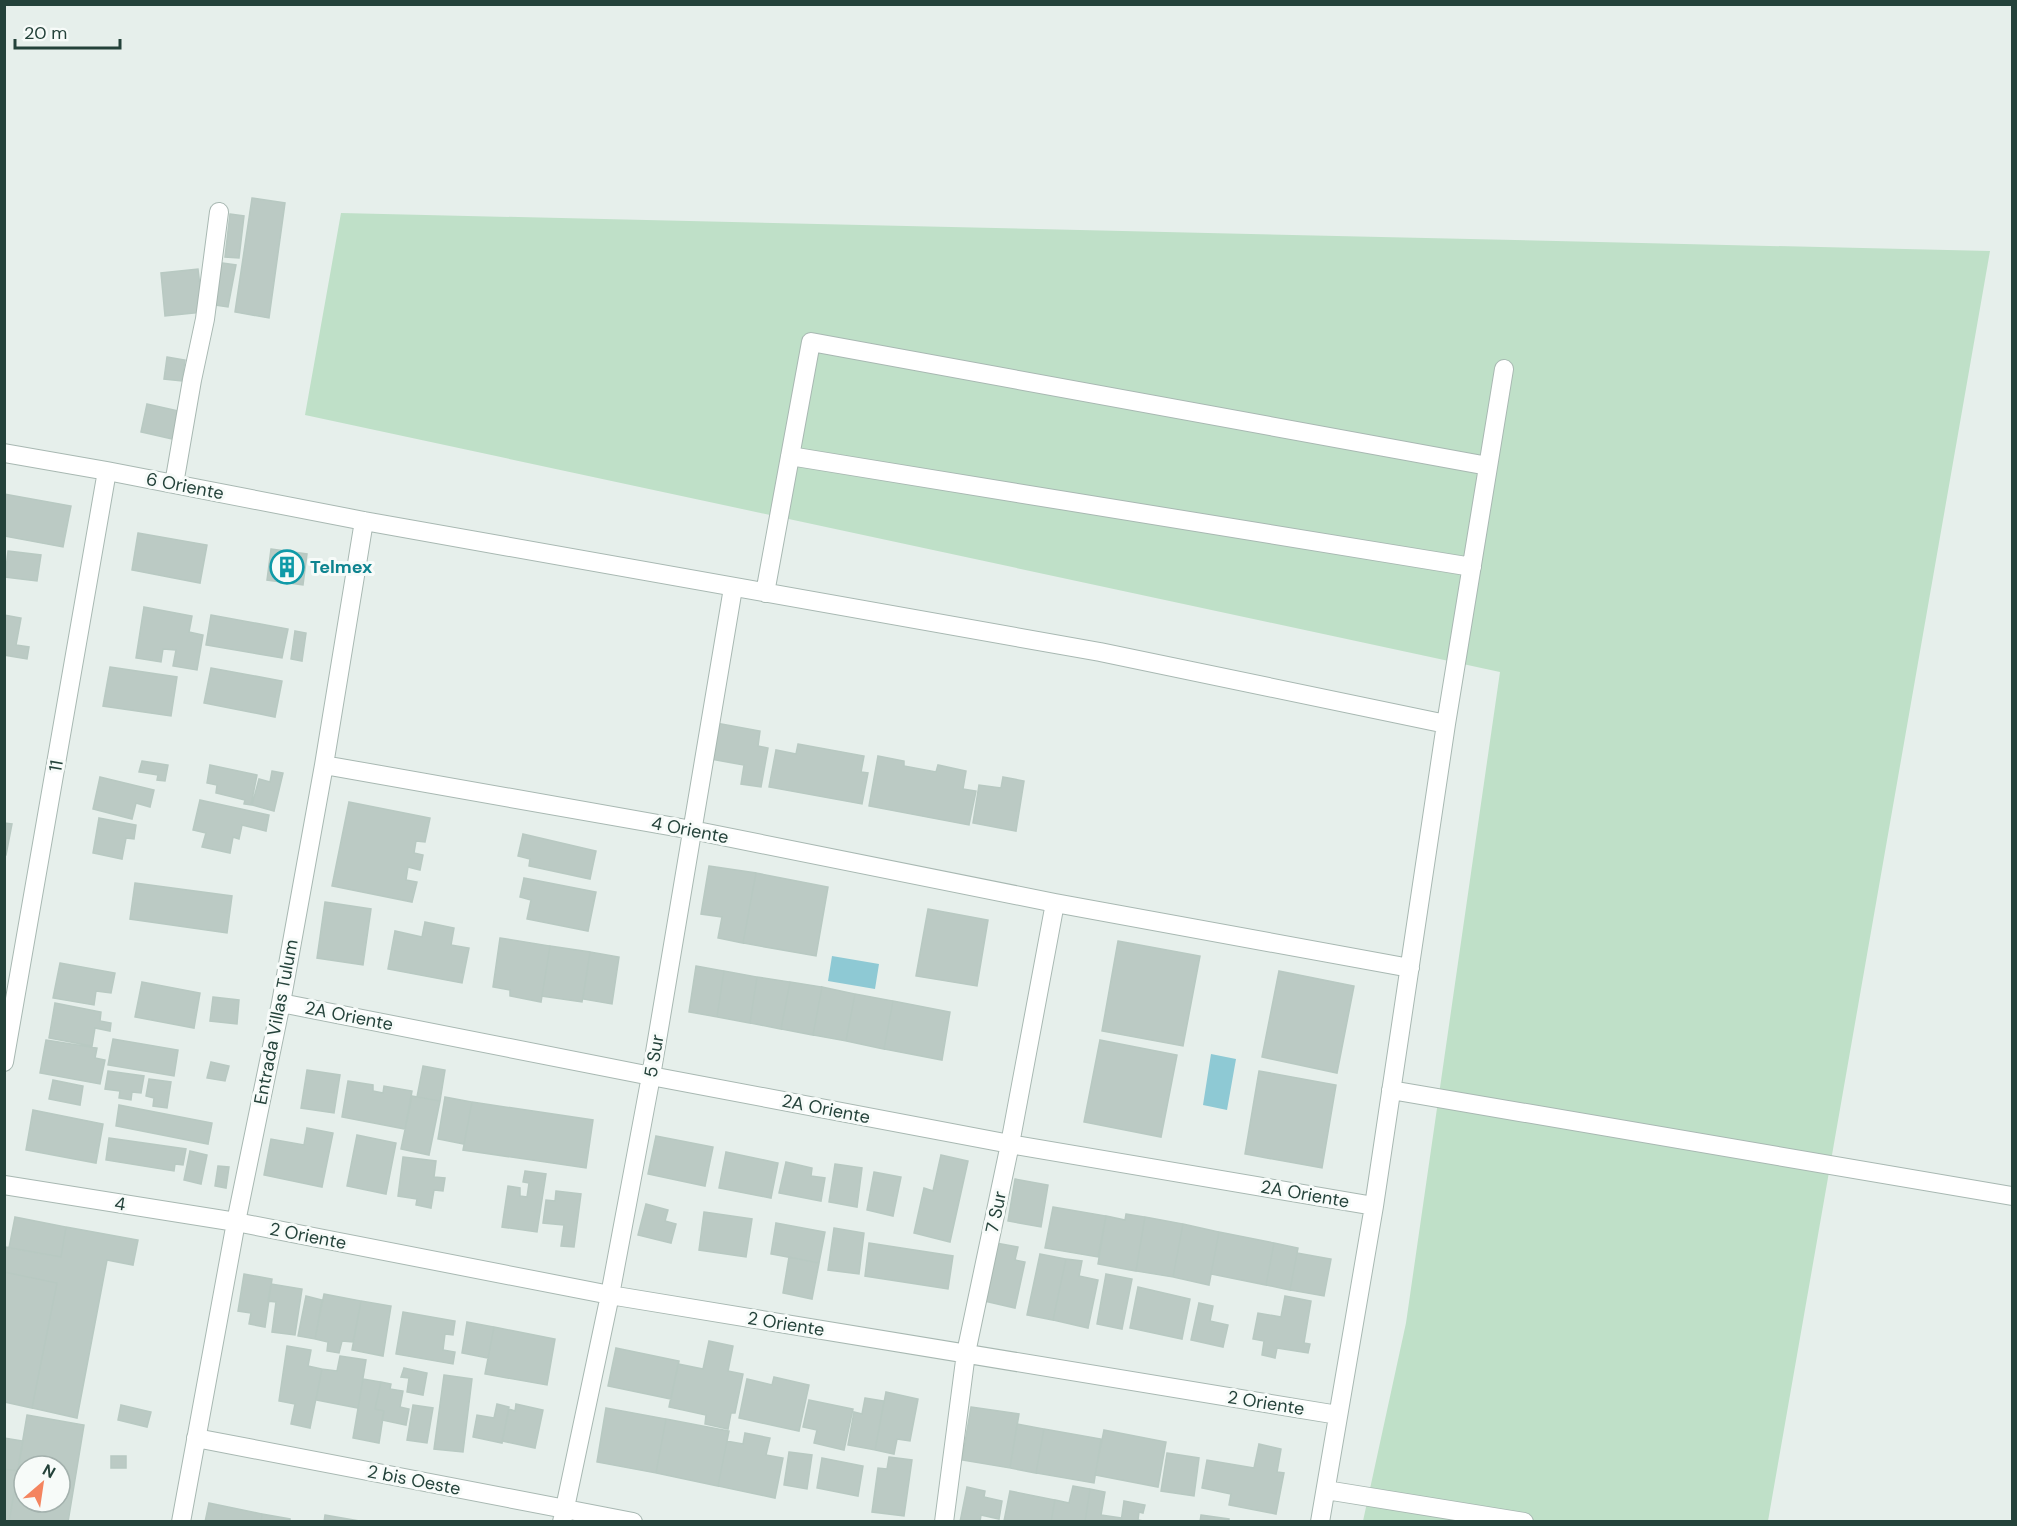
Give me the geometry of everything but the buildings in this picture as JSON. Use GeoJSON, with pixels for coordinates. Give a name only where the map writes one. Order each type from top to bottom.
{"type":"FeatureCollection","features":[{"type":"Feature","properties":{"kind":"street"},"geometry":{"type":"LineString","coordinates":[[174,484],[205,320],[219,212]]}},
{"type":"Feature","properties":{"kind":"street"},"geometry":{"type":"LineString","coordinates":[[765,593],[811,342],[1488,466]]}},
{"type":"Feature","properties":{"kind":"street"},"geometry":{"type":"LineString","coordinates":[[1320,1521],[1374,1206],[1446,724],[1504,369]]}},
{"type":"Feature","properties":{"kind":"street","name":"6 Oriente"},"geometry":{"type":"LineString","coordinates":[[4,453],[364,522],[1100,652],[1446,724]]}},
{"type":"Feature","properties":{"kind":"street"},"geometry":{"type":"LineString","coordinates":[[790,456],[1472,567]]}},
{"type":"Feature","properties":{"kind":"street","name":"11"},"geometry":{"type":"LineString","coordinates":[[4,1062],[107,471]]}},
{"type":"Feature","properties":{"kind":"street","name":"Entrada Villas Tulum"},"geometry":{"type":"LineString","coordinates":[[181,1521],[236,1222],[281,1003],[324,765],[364,522]]}},
{"type":"Feature","properties":{"kind":"street","name":"5 Sur"},"geometry":{"type":"LineString","coordinates":[[563,1515],[610,1296],[651,1076],[733,588]]}},
{"type":"Feature","properties":{"kind":"street","name":"4 Oriente"},"geometry":{"type":"LineString","coordinates":[[324,765],[692,830],[1055,903],[1410,968]]}},
{"type":"Feature","properties":{"kind":"street","name":"7 Sur"},"geometry":{"type":"LineString","coordinates":[[944,1521],[966,1353],[1010,1144],[1055,903]]}},
{"type":"Feature","properties":{"kind":"street","name":"2A Oriente"},"geometry":{"type":"LineString","coordinates":[[281,1003],[1010,1144],[1374,1206]]}},
{"type":"Feature","properties":{"kind":"street"},"geometry":{"type":"LineString","coordinates":[[1392,1089],[2013,1196]]}},
{"type":"Feature","properties":{"kind":"street","name":"4"},"geometry":{"type":"LineString","coordinates":[[4,1185],[236,1222]]}},
{"type":"Feature","properties":{"kind":"street","name":"2 Oriente"},"geometry":{"type":"LineString","coordinates":[[236,1222],[610,1296],[1338,1415]]}},
{"type":"Feature","properties":{"kind":"street","name":"2 bis Oeste"},"geometry":{"type":"LineString","coordinates":[[196,1438],[563,1515],[633,1521]]}},
{"type":"Feature","properties":{"kind":"street"},"geometry":{"type":"LineString","coordinates":[[1326,1490],[1524,1521]]}},
{"type":"Feature","properties":{"kind":"green space"},"geometry":{"type":"Polygon","coordinates":[[[341,213],[1990,251],[1768,1521],[1363,1521],[1406,1323],[1500,672],[305,415],[341,213]]]}},
{"type":"Feature","properties":{"kind":"water"},"geometry":{"type":"Polygon","coordinates":[[[832,956],[879,964],[875,989],[828,981],[832,956]]]}},
{"type":"Feature","properties":{"kind":"water"},"geometry":{"type":"Polygon","coordinates":[[[1211,1054],[1236,1059],[1227,1110],[1203,1105],[1211,1054]]]}},
{"type":"Feature","properties":{"kind":"place","name":"Telmex"},"geometry":{"type":"Point","coordinates":[287,567]}}]}
